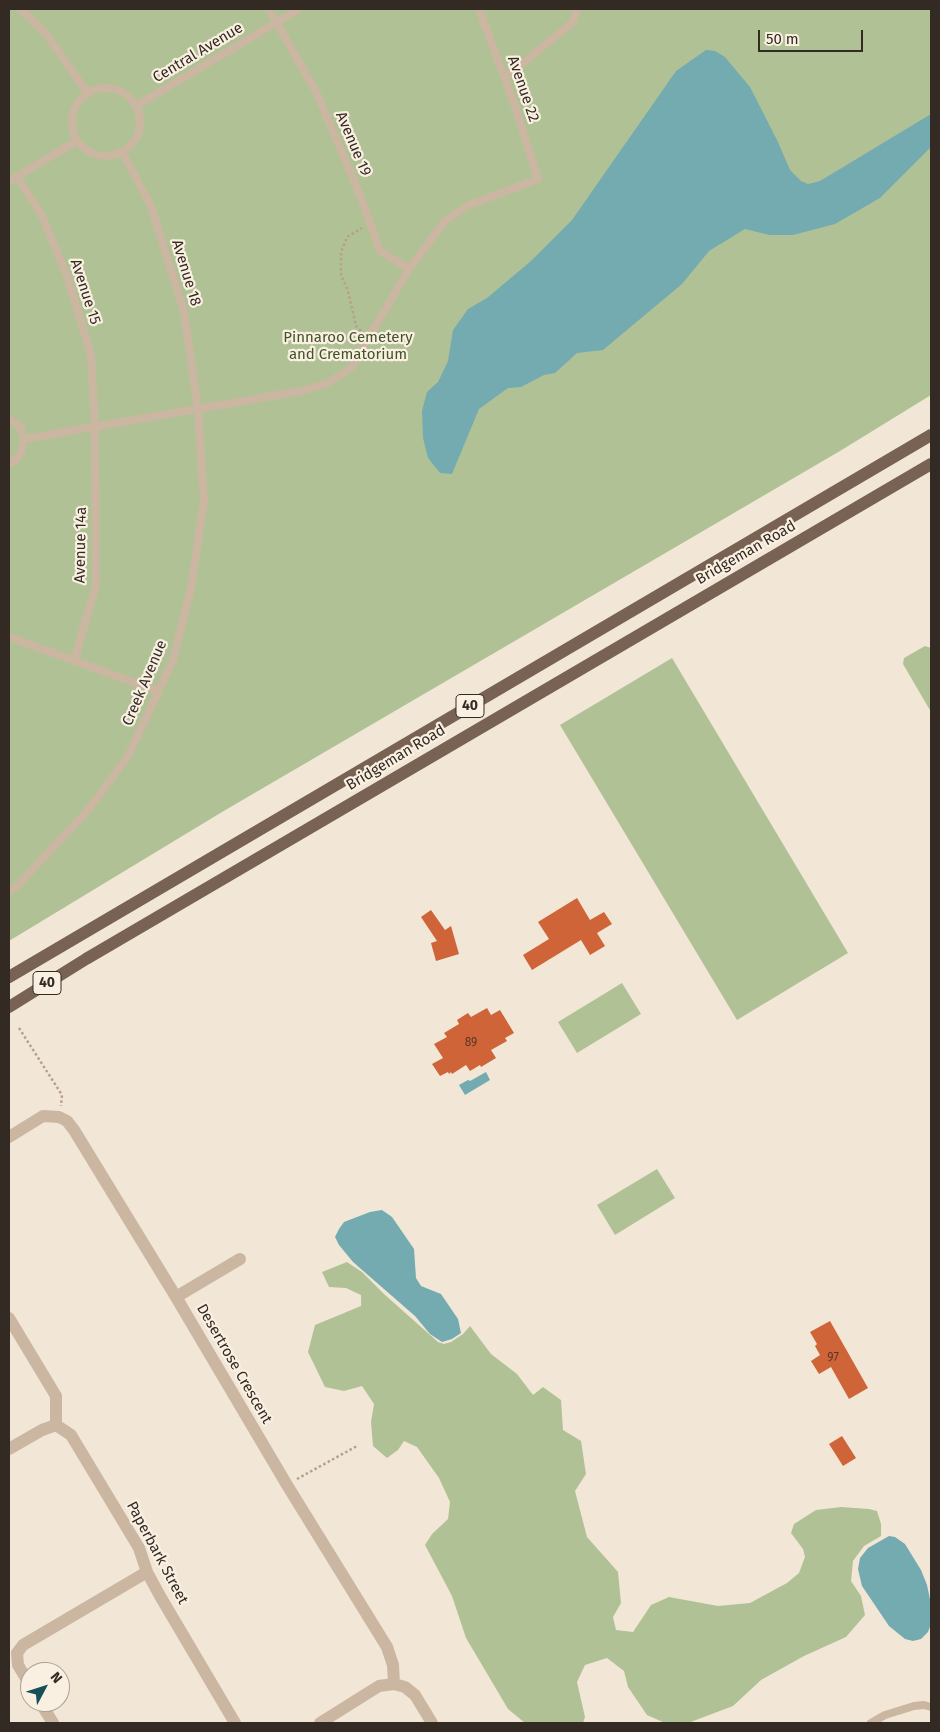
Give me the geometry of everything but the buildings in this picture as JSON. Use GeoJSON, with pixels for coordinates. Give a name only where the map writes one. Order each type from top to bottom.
{"type":"FeatureCollection","features":[{"type":"Feature","properties":{"kind":"main road","name":"Bridgeman Road"},"geometry":{"type":"LineString","coordinates":[[9,977],[931,435]]}},
{"type":"Feature","properties":{"kind":"main road","name":"Bridgeman Road"},"geometry":{"type":"LineString","coordinates":[[9,1007],[86,959],[931,464]]}},
{"type":"Feature","properties":{"kind":"street"},"geometry":{"type":"LineString","coordinates":[[9,1137],[43,1116],[59,1117]]}},
{"type":"Feature","properties":{"kind":"street","name":"Desertrose Crescent"},"geometry":{"type":"LineString","coordinates":[[59,1117],[67,1121],[74,1130],[387,1648],[393,1665],[394,1684]]}},
{"type":"Feature","properties":{"kind":"street"},"geometry":{"type":"LineString","coordinates":[[176,1297],[240,1259]]}},
{"type":"Feature","properties":{"kind":"street"},"geometry":{"type":"LineString","coordinates":[[9,1318],[56,1396],[56,1425],[42,1430],[9,1450]]}},
{"type":"Feature","properties":{"kind":"street","name":"Paperbark Street"},"geometry":{"type":"LineString","coordinates":[[56,1425],[71,1435],[139,1548],[148,1572],[235,1723]]}},
{"type":"Feature","properties":{"kind":"street"},"geometry":{"type":"LineString","coordinates":[[20,1668],[17,1653],[23,1645],[148,1572]]}},
{"type":"Feature","properties":{"kind":"street"},"geometry":{"type":"LineString","coordinates":[[320,1723],[379,1686],[394,1684],[405,1687],[415,1695],[432,1723]]}},
{"type":"Feature","properties":{"kind":"street"},"geometry":{"type":"LineString","coordinates":[[46,1712],[53,1723]]}},
{"type":"Feature","properties":{"kind":"lane"},"geometry":{"type":"LineString","coordinates":[[22,9],[47,35],[88,94]]}},
{"type":"Feature","properties":{"kind":"lane","name":"Avenue 19"},"geometry":{"type":"LineString","coordinates":[[269,9],[278,21],[317,94],[380,251],[409,269]]}},
{"type":"Feature","properties":{"kind":"lane","name":"Central Avenue"},"geometry":{"type":"LineString","coordinates":[[136,106],[299,9]]}},
{"type":"Feature","properties":{"kind":"lane","name":"Avenue 22"},"geometry":{"type":"LineString","coordinates":[[409,269],[445,221],[459,211],[467,206],[538,179],[505,78],[479,9]]}},
{"type":"Feature","properties":{"kind":"lane"},"geometry":{"type":"LineString","coordinates":[[505,78],[573,22],[576,9]]}},
{"type":"Feature","properties":{"kind":"lane"},"geometry":{"type":"LineString","coordinates":[[106,88],[118,90],[128,96],[139,112],[141,124],[138,136],[132,146],[122,153],[108,157],[96,155],[86,150],[78,141],[72,124],[74,112],[79,101],[88,94],[95,90],[106,88]]}},
{"type":"Feature","properties":{"kind":"lane"},"geometry":{"type":"LineString","coordinates":[[9,181],[78,141]]}},
{"type":"Feature","properties":{"kind":"lane","name":"Avenue 18"},"geometry":{"type":"LineString","coordinates":[[122,153],[150,206],[184,312],[198,409]]}},
{"type":"Feature","properties":{"kind":"lane","name":"Avenue 15"},"geometry":{"type":"LineString","coordinates":[[18,176],[42,216],[70,285],[91,355],[95,427]]}},
{"type":"Feature","properties":{"kind":"lane"},"geometry":{"type":"LineString","coordinates":[[24,438],[301,391],[328,383],[351,368],[409,269]]}},
{"type":"Feature","properties":{"kind":"lane","name":"Creek Avenue"},"geometry":{"type":"LineString","coordinates":[[9,892],[20,883],[89,809],[128,756],[173,660],[191,588],[204,501],[198,409]]}},
{"type":"Feature","properties":{"kind":"lane"},"geometry":{"type":"LineString","coordinates":[[9,419],[20,426],[24,438],[21,453],[14,461],[9,463]]}},
{"type":"Feature","properties":{"kind":"lane","name":"Avenue 14a"},"geometry":{"type":"LineString","coordinates":[[74,661],[96,585],[95,427]]}},
{"type":"Feature","properties":{"kind":"lane"},"geometry":{"type":"LineString","coordinates":[[9,637],[158,691]]}},
{"type":"Feature","properties":{"kind":"lane"},"geometry":{"type":"LineString","coordinates":[[871,1723],[885,1715],[914,1706],[924,1705],[931,1707]]}},
{"type":"Feature","properties":{"kind":"path"},"geometry":{"type":"LineString","coordinates":[[368,340],[356,326],[348,292],[341,275],[341,252],[347,237],[370,223]]}},
{"type":"Feature","properties":{"kind":"path"},"geometry":{"type":"LineString","coordinates":[[19,1028],[62,1095],[59,1117]]}},
{"type":"Feature","properties":{"kind":"path"},"geometry":{"type":"LineString","coordinates":[[287,1485],[357,1446]]}},
{"type":"Feature","properties":{"kind":"green space","name":"Pinnaroo Cemetery and Crematorium"},"geometry":{"type":"Polygon","coordinates":[[[9,9],[931,9],[931,395],[840,451],[222,812],[9,941],[9,9]]]}},
{"type":"Feature","properties":{"kind":"green space"},"geometry":{"type":"Polygon","coordinates":[[[925,646],[931,648],[931,712],[903,664],[904,658],[925,646]]]}},
{"type":"Feature","properties":{"kind":"green space"},"geometry":{"type":"Polygon","coordinates":[[[672,658],[848,953],[737,1020],[560,725],[672,658]]]}},
{"type":"Feature","properties":{"kind":"green space"},"geometry":{"type":"Polygon","coordinates":[[[622,983],[641,1014],[577,1053],[558,1022],[622,983]]]}},
{"type":"Feature","properties":{"kind":"green space"},"geometry":{"type":"Polygon","coordinates":[[[657,1169],[675,1198],[615,1235],[597,1205],[657,1169]]]}},
{"type":"Feature","properties":{"kind":"green space"},"geometry":{"type":"Polygon","coordinates":[[[347,1262],[362,1272],[438,1342],[444,1344],[451,1342],[463,1334],[470,1326],[491,1354],[517,1374],[533,1395],[543,1387],[561,1400],[563,1430],[581,1441],[586,1474],[575,1491],[587,1537],[618,1572],[621,1603],[613,1617],[616,1630],[633,1632],[651,1605],[669,1597],[718,1606],[750,1603],[787,1583],[799,1573],[805,1557],[803,1549],[791,1533],[794,1524],[816,1510],[841,1507],[877,1511],[881,1524],[881,1536],[864,1546],[853,1561],[851,1581],[861,1596],[865,1615],[846,1637],[804,1656],[761,1680],[733,1706],[688,1723],[665,1723],[647,1715],[628,1687],[624,1671],[607,1658],[585,1665],[577,1682],[585,1717],[583,1723],[525,1723],[508,1709],[466,1638],[452,1596],[425,1545],[432,1534],[448,1519],[450,1502],[439,1478],[417,1447],[404,1441],[398,1450],[387,1458],[373,1446],[371,1422],[374,1404],[362,1386],[344,1391],[325,1387],[308,1352],[315,1325],[361,1306],[361,1295],[346,1288],[329,1287],[322,1272],[347,1262]]]}},
{"type":"Feature","properties":{"kind":"water"},"geometry":{"type":"Polygon","coordinates":[[[706,50],[715,51],[725,57],[750,87],[790,170],[801,181],[808,184],[820,181],[931,114],[931,147],[880,198],[835,224],[793,235],[769,235],[745,229],[709,251],[682,284],[603,350],[577,353],[555,373],[544,375],[521,387],[508,388],[479,409],[452,474],[440,473],[428,458],[423,438],[422,411],[427,392],[438,382],[448,361],[453,330],[468,309],[487,298],[531,261],[572,220],[676,71],[706,50]]]}},
{"type":"Feature","properties":{"kind":"water"},"geometry":{"type":"Polygon","coordinates":[[[486,1072],[490,1080],[465,1095],[459,1085],[486,1072]]]}},
{"type":"Feature","properties":{"kind":"water"},"geometry":{"type":"Polygon","coordinates":[[[382,1210],[392,1217],[414,1249],[416,1278],[421,1286],[441,1294],[458,1319],[461,1333],[452,1339],[442,1342],[430,1334],[415,1316],[353,1262],[339,1245],[335,1237],[344,1222],[370,1212],[382,1210]]]}},
{"type":"Feature","properties":{"kind":"water"},"geometry":{"type":"Polygon","coordinates":[[[889,1536],[895,1537],[905,1544],[921,1570],[927,1585],[931,1604],[931,1624],[928,1632],[921,1639],[913,1641],[905,1639],[889,1626],[862,1586],[858,1569],[860,1558],[868,1548],[889,1536]]]}}]}
